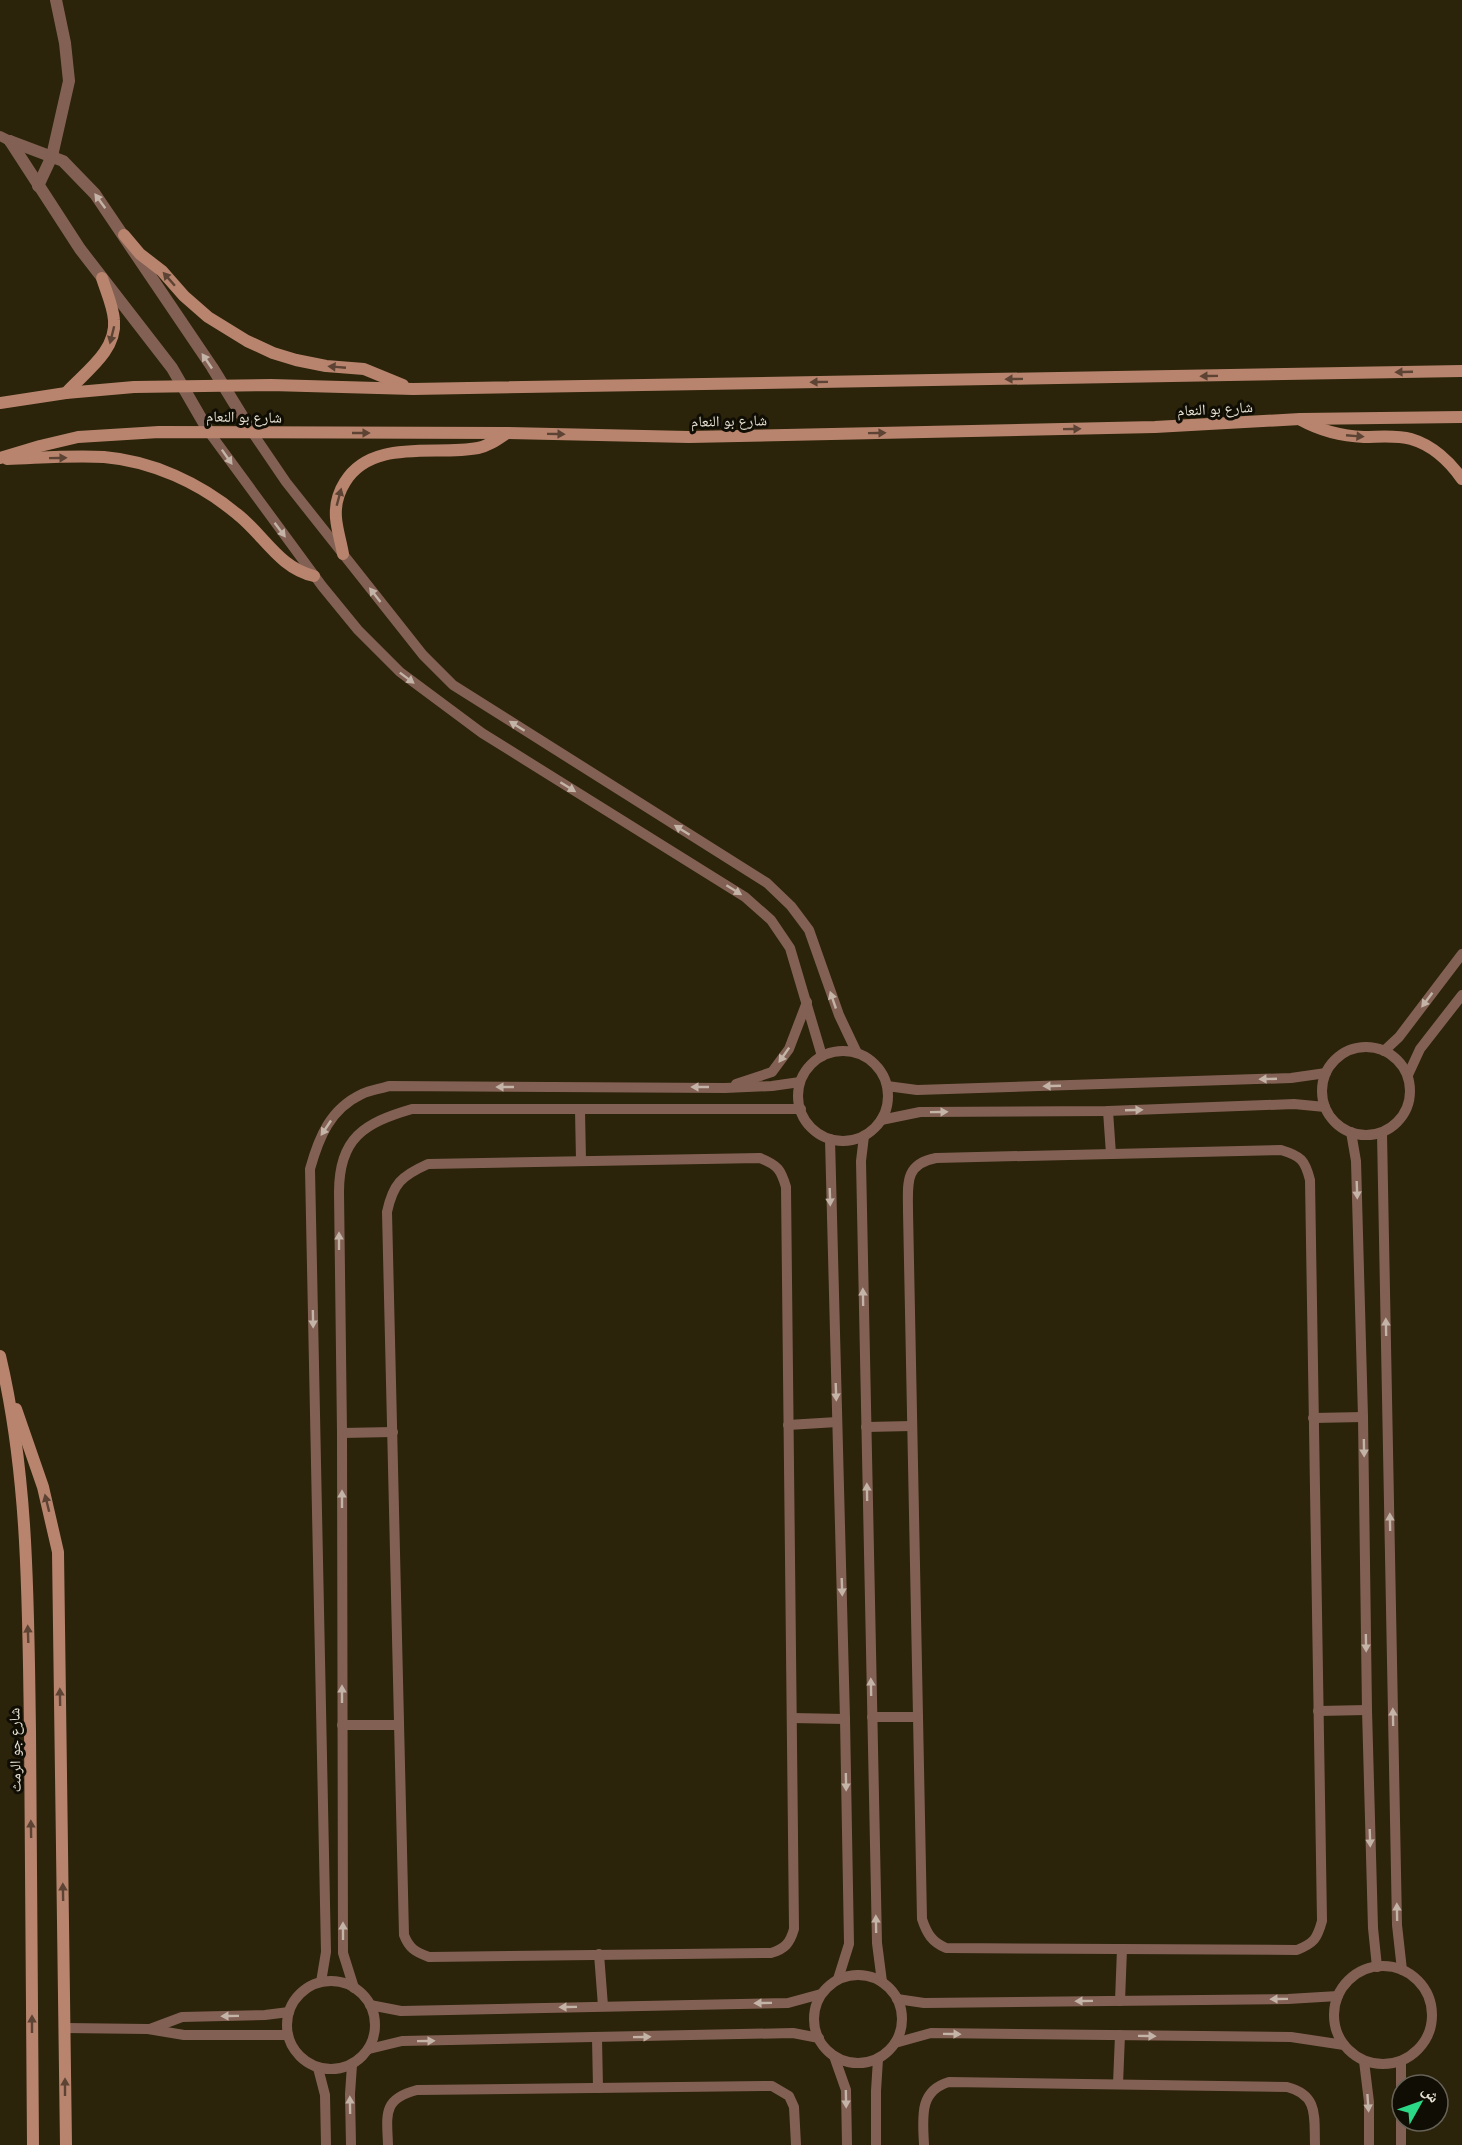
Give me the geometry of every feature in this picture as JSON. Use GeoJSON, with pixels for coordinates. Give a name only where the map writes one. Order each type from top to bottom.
{"type":"FeatureCollection","features":[{"type":"Feature","properties":{"kind":"street"},"geometry":{"type":"LineString","coordinates":[[38,186],[52,156],[69,81],[57,0]]}},
{"type":"Feature","properties":{"kind":"street"},"geometry":{"type":"LineString","coordinates":[[5,139],[63,161],[95,194],[252,432]]}},
{"type":"Feature","properties":{"kind":"street"},"geometry":{"type":"LineString","coordinates":[[5,139],[65,228],[154,344],[183,386],[209,432]]}},
{"type":"Feature","properties":{"kind":"street"},"geometry":{"type":"LineString","coordinates":[[124,235],[140,254],[157,267],[184,296],[208,316],[247,341],[296,360],[326,366],[364,369],[413,389]]}},
{"type":"Feature","properties":{"kind":"street"},"geometry":{"type":"LineString","coordinates":[[66,393],[108,347],[113,334],[113,312],[102,278]]}},
{"type":"Feature","properties":{"kind":"street","name":"شارع بو النعام"},"geometry":{"type":"LineString","coordinates":[[0,403],[66,393],[134,387],[271,385],[413,389],[1462,371]]}},
{"type":"Feature","properties":{"kind":"street","name":"شارع بو النعام"},"geometry":{"type":"LineString","coordinates":[[0,458],[78,437],[159,432],[507,433],[689,437],[1155,427],[1300,419],[1462,417]]}},
{"type":"Feature","properties":{"kind":"street"},"geometry":{"type":"LineString","coordinates":[[1300,419],[1314,427],[1335,434],[1399,437],[1413,440],[1444,459],[1462,479]]}},
{"type":"Feature","properties":{"kind":"street"},"geometry":{"type":"LineString","coordinates":[[343,554],[336,518],[337,501],[340,490],[357,468],[380,455],[481,448],[507,433]]}},
{"type":"Feature","properties":{"kind":"street"},"geometry":{"type":"LineString","coordinates":[[0,458],[104,457],[155,469],[181,478],[203,490],[248,523],[278,557],[304,573],[314,576]]}},
{"type":"Feature","properties":{"kind":"street","name":"شارع جو الرمث"},"geometry":{"type":"LineString","coordinates":[[0,1356],[14,1433],[23,1518],[28,1654],[33,2145]]}},
{"type":"Feature","properties":{"kind":"street"},"geometry":{"type":"LineString","coordinates":[[4,1373],[43,1487],[58,1552],[66,2145]]}},
{"type":"Feature","properties":{"kind":"lane"},"geometry":{"type":"LineString","coordinates":[[209,432],[314,576],[358,630],[399,672],[482,733],[745,897],[771,920],[790,948],[822,1056]]}},
{"type":"Feature","properties":{"kind":"lane"},"geometry":{"type":"LineString","coordinates":[[252,432],[286,482],[423,656],[453,685],[767,883],[792,906],[809,930],[839,1015],[857,1053]]}},
{"type":"Feature","properties":{"kind":"lane"},"geometry":{"type":"LineString","coordinates":[[1384,1051],[1399,1037],[1462,954]]}},
{"type":"Feature","properties":{"kind":"lane"},"geometry":{"type":"LineString","coordinates":[[1408,1075],[1394,1057],[1384,1051],[1373,1047],[1350,1050],[1332,1063],[1326,1073],[1323,1084],[1325,1107],[1339,1126],[1351,1132],[1371,1135],[1382,1133],[1401,1119],[1410,1098],[1408,1075],[1420,1049],[1462,995]]}},
{"type":"Feature","properties":{"kind":"lane"},"geometry":{"type":"LineString","coordinates":[[725,1088],[772,1072],[789,1048],[807,1002]]}},
{"type":"Feature","properties":{"kind":"lane"},"geometry":{"type":"LineString","coordinates":[[833,1052],[857,1053],[876,1066],[887,1086],[886,1110],[881,1120],[864,1136],[842,1141],[830,1139],[810,1126],[801,1109],[798,1094],[800,1082],[813,1063],[822,1056],[833,1052]]}},
{"type":"Feature","properties":{"kind":"lane"},"geometry":{"type":"LineString","coordinates":[[887,1086],[917,1090],[1291,1078],[1326,1073]]}},
{"type":"Feature","properties":{"kind":"lane"},"geometry":{"type":"LineString","coordinates":[[321,1982],[326,1952],[309,1169],[318,1139],[339,1108],[362,1094],[389,1086],[725,1088],[800,1082]]}},
{"type":"Feature","properties":{"kind":"lane"},"geometry":{"type":"LineString","coordinates":[[881,1120],[920,1112],[1108,1111],[1294,1104],[1325,1107]]}},
{"type":"Feature","properties":{"kind":"lane"},"geometry":{"type":"LineString","coordinates":[[354,1988],[343,1953],[339,1171],[346,1149],[361,1131],[383,1117],[412,1109],[801,1109]]}},
{"type":"Feature","properties":{"kind":"lane"},"geometry":{"type":"LineString","coordinates":[[580,1110],[581,1161]]}},
{"type":"Feature","properties":{"kind":"lane"},"geometry":{"type":"LineString","coordinates":[[1108,1111],[1111,1154]]}},
{"type":"Feature","properties":{"kind":"lane"},"geometry":{"type":"LineString","coordinates":[[1351,1132],[1356,1161],[1363,1417],[1367,1710],[1373,1928],[1377,1967]]}},
{"type":"Feature","properties":{"kind":"lane"},"geometry":{"type":"LineString","coordinates":[[1382,1133],[1397,1913],[1402,1970]]}},
{"type":"Feature","properties":{"kind":"lane"},"geometry":{"type":"LineString","coordinates":[[864,1136],[861,1161],[876,1943],[882,1982]]}},
{"type":"Feature","properties":{"kind":"lane"},"geometry":{"type":"LineString","coordinates":[[830,1139],[849,1944],[838,1979]]}},
{"type":"Feature","properties":{"kind":"lane"},"geometry":{"type":"LineString","coordinates":[[1281,1150],[1295,1154],[1306,1164],[1310,1180],[1322,1921],[1318,1935],[1311,1944],[1297,1950],[946,1948],[936,1944],[927,1934],[922,1919],[908,1183],[916,1165],[936,1158],[1111,1154],[1281,1150]]}},
{"type":"Feature","properties":{"kind":"lane"},"geometry":{"type":"LineString","coordinates":[[760,1158],[772,1162],[781,1171],[786,1187],[794,1929],[791,1940],[783,1950],[771,1953],[429,1957],[409,1947],[404,1935],[387,1212],[391,1196],[399,1181],[411,1171],[428,1164],[581,1161],[760,1158]]}},
{"type":"Feature","properties":{"kind":"lane"},"geometry":{"type":"LineString","coordinates":[[1313,1418],[1363,1417]]}},
{"type":"Feature","properties":{"kind":"lane"},"geometry":{"type":"LineString","coordinates":[[788,1425],[837,1422]]}},
{"type":"Feature","properties":{"kind":"lane"},"geometry":{"type":"LineString","coordinates":[[866,1426],[912,1426]]}},
{"type":"Feature","properties":{"kind":"lane"},"geometry":{"type":"LineString","coordinates":[[342,1433],[393,1432]]}},
{"type":"Feature","properties":{"kind":"lane"},"geometry":{"type":"LineString","coordinates":[[1318,1711],[1367,1710]]}},
{"type":"Feature","properties":{"kind":"lane"},"geometry":{"type":"LineString","coordinates":[[872,1717],[918,1717]]}},
{"type":"Feature","properties":{"kind":"lane"},"geometry":{"type":"LineString","coordinates":[[792,1718],[845,1719]]}},
{"type":"Feature","properties":{"kind":"lane"},"geometry":{"type":"LineString","coordinates":[[342,1725],[399,1725]]}},
{"type":"Feature","properties":{"kind":"lane"},"geometry":{"type":"LineString","coordinates":[[1120,2001],[1122,1949]]}},
{"type":"Feature","properties":{"kind":"lane"},"geometry":{"type":"LineString","coordinates":[[599,1954],[603,2007]]}},
{"type":"Feature","properties":{"kind":"lane"},"geometry":{"type":"LineString","coordinates":[[1390,1967],[1402,1970],[1422,1986],[1428,1997],[1432,2010],[1432,2023],[1428,2035],[1413,2055],[1401,2061],[1376,2064],[1364,2061],[1344,2045],[1337,2034],[1334,2008],[1338,1996],[1353,1976],[1365,1970],[1390,1967]]}},
{"type":"Feature","properties":{"kind":"lane"},"geometry":{"type":"LineString","coordinates":[[849,1975],[860,1975],[882,1982],[891,1989],[897,1999],[902,2021],[895,2043],[878,2059],[855,2063],[834,2056],[825,2048],[814,2028],[814,2016],[821,1994],[838,1979],[849,1975]]}},
{"type":"Feature","properties":{"kind":"lane"},"geometry":{"type":"LineString","coordinates":[[321,1982],[344,1983],[354,1988],[370,2005],[375,2027],[369,2049],[352,2065],[329,2070],[318,2068],[299,2056],[288,2035],[289,2012],[300,1993],[310,1986],[321,1982]]}},
{"type":"Feature","properties":{"kind":"lane"},"geometry":{"type":"LineString","coordinates":[[370,2005],[401,2011],[788,2003],[821,1994]]}},
{"type":"Feature","properties":{"kind":"lane"},"geometry":{"type":"LineString","coordinates":[[897,1999],[924,2003],[1288,1999],[1338,1996]]}},
{"type":"Feature","properties":{"kind":"lane"},"geometry":{"type":"LineString","coordinates":[[148,2029],[182,2017],[265,2015],[289,2012]]}},
{"type":"Feature","properties":{"kind":"lane"},"geometry":{"type":"LineString","coordinates":[[65,2028],[148,2029],[184,2035],[288,2035]]}},
{"type":"Feature","properties":{"kind":"lane"},"geometry":{"type":"LineString","coordinates":[[369,2049],[402,2041],[793,2033],[819,2038]]}},
{"type":"Feature","properties":{"kind":"lane"},"geometry":{"type":"LineString","coordinates":[[895,2043],[931,2033],[1291,2037],[1344,2045]]}},
{"type":"Feature","properties":{"kind":"lane"},"geometry":{"type":"LineString","coordinates":[[1118,2084],[1120,2035]]}},
{"type":"Feature","properties":{"kind":"lane"},"geometry":{"type":"LineString","coordinates":[[597,2038],[598,2088]]}},
{"type":"Feature","properties":{"kind":"lane"},"geometry":{"type":"LineString","coordinates":[[834,2056],[846,2090],[847,2145]]}},
{"type":"Feature","properties":{"kind":"lane"},"geometry":{"type":"LineString","coordinates":[[876,2145],[878,2059]]}},
{"type":"Feature","properties":{"kind":"lane"},"geometry":{"type":"LineString","coordinates":[[1364,2061],[1369,2102],[1369,2145]]}},
{"type":"Feature","properties":{"kind":"lane"},"geometry":{"type":"LineString","coordinates":[[1401,2061],[1401,2145]]}},
{"type":"Feature","properties":{"kind":"lane"},"geometry":{"type":"LineString","coordinates":[[351,2145],[352,2065]]}},
{"type":"Feature","properties":{"kind":"lane"},"geometry":{"type":"LineString","coordinates":[[318,2068],[326,2095],[326,2145]]}},
{"type":"Feature","properties":{"kind":"lane"},"geometry":{"type":"LineString","coordinates":[[924,2145],[923,2113],[926,2101],[932,2090],[949,2082],[1287,2087],[1300,2090],[1309,2099],[1314,2111],[1315,2145]]}},
{"type":"Feature","properties":{"kind":"lane"},"geometry":{"type":"LineString","coordinates":[[388,2145],[387,2115],[390,2105],[395,2098],[417,2090],[772,2086],[789,2096],[794,2107],[796,2145]]}}]}
